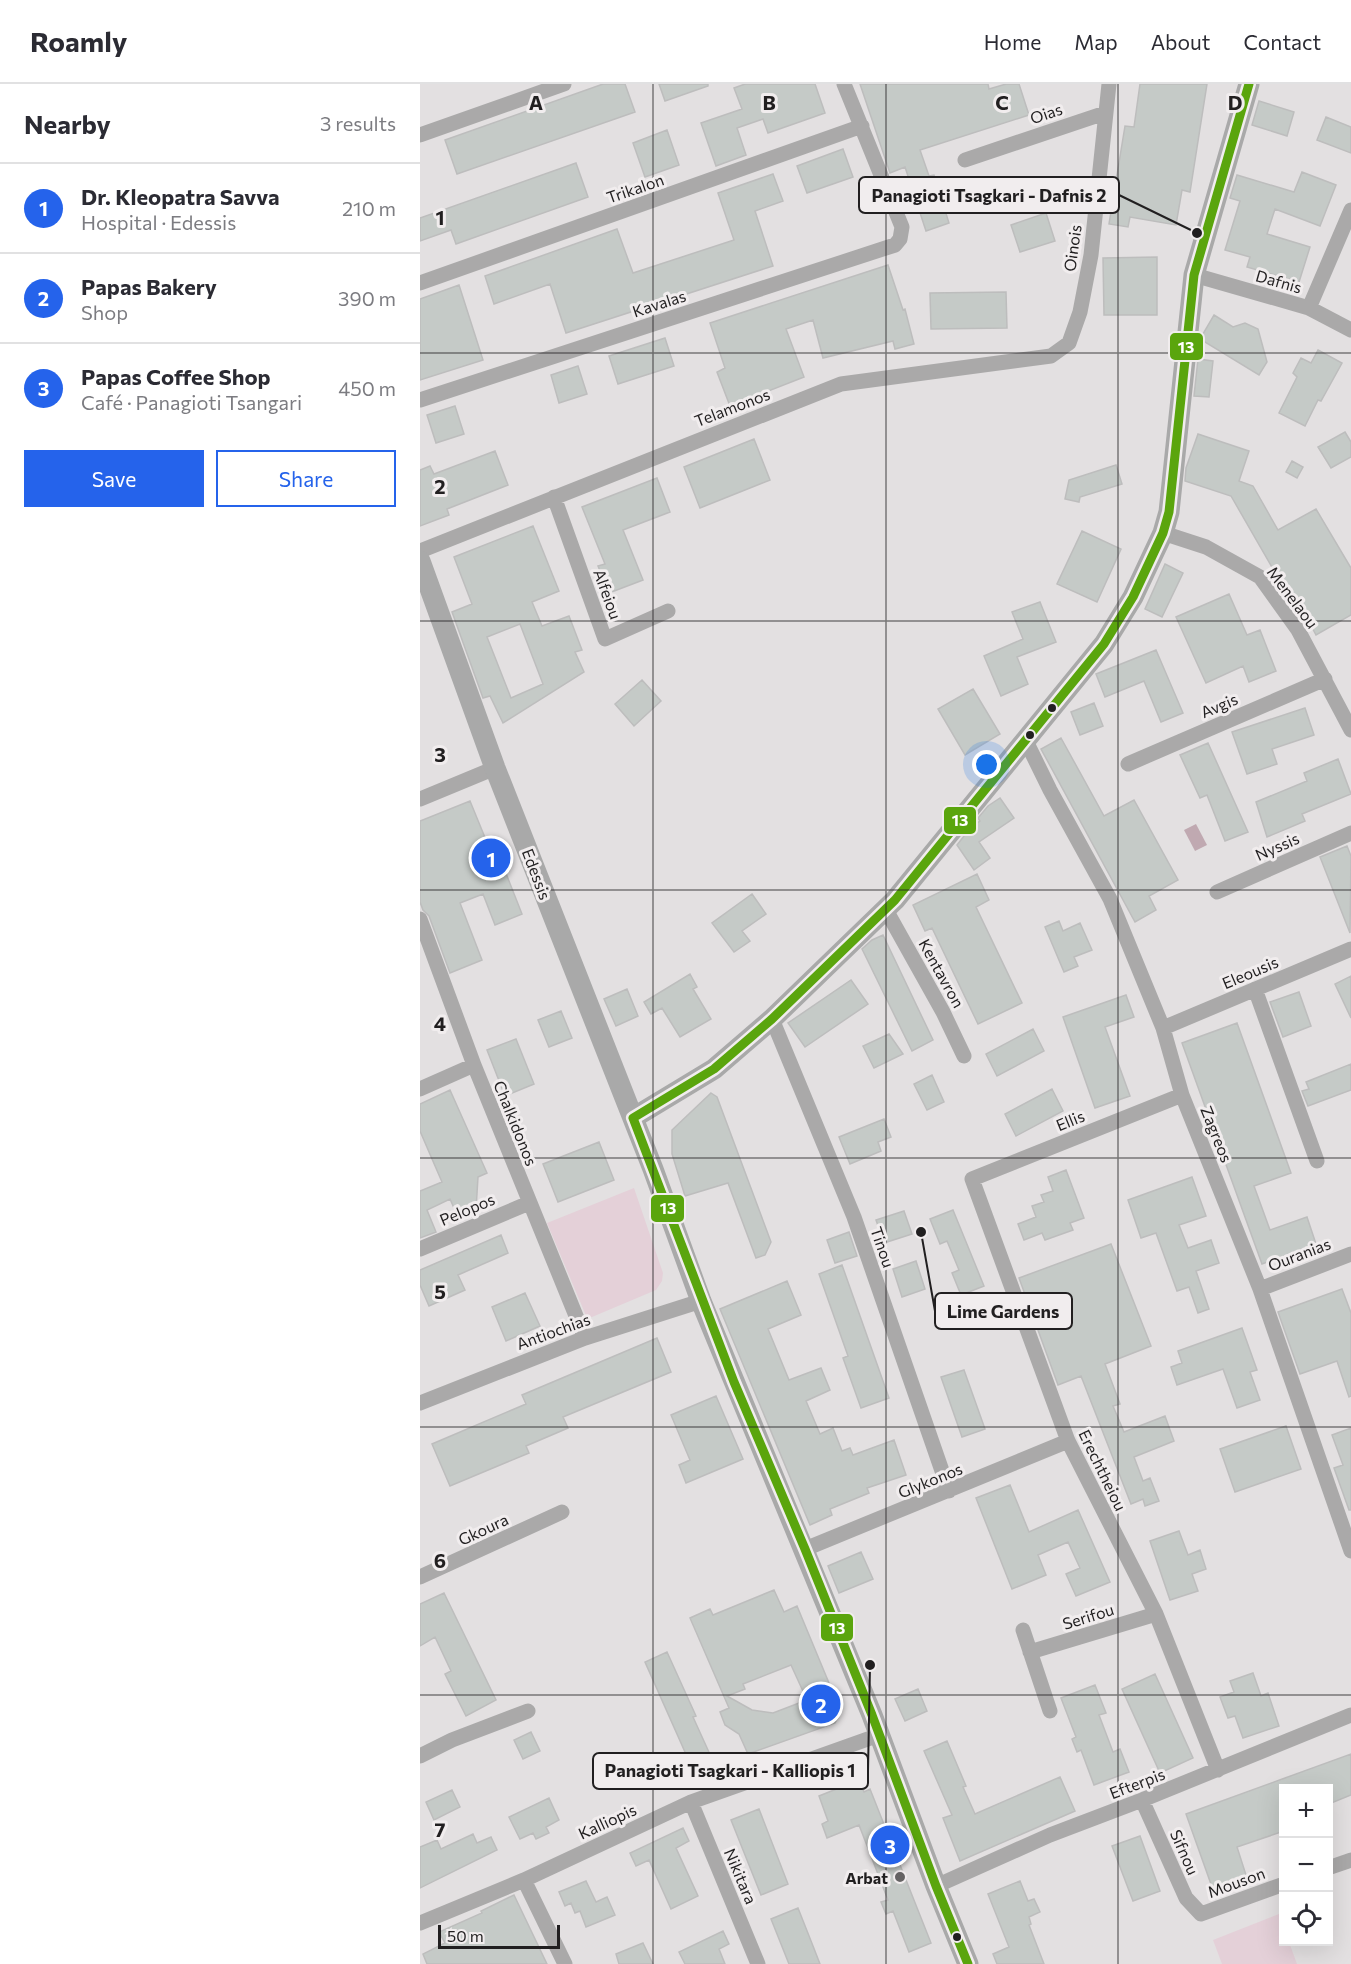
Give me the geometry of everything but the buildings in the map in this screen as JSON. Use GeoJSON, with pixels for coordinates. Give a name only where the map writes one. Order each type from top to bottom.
{"type":"FeatureCollection","features":[{"type":"Feature","properties":{"kind":"main road"},"geometry":{"type":"LineString","coordinates":[[633,1118],[714,1069],[772,1019],[886,910],[1104,644],[1133,597],[1163,533],[1169,512],[1194,275],[1249,84]]}},
{"type":"Feature","properties":{"kind":"main road","name":"Edessis"},"geometry":{"type":"LineString","coordinates":[[420,561],[495,768],[633,1118],[701,1301],[805,1549],[968,1964]]}},
{"type":"Feature","properties":{"kind":"street"},"geometry":{"type":"LineString","coordinates":[[420,135],[564,84]]}},
{"type":"Feature","properties":{"kind":"street"},"geometry":{"type":"LineString","coordinates":[[844,84],[862,126]]}},
{"type":"Feature","properties":{"kind":"street","name":"Oinois"},"geometry":{"type":"LineString","coordinates":[[1069,343],[1080,312],[1091,255],[1109,84]]}},
{"type":"Feature","properties":{"kind":"street","name":"Oias"},"geometry":{"type":"LineString","coordinates":[[965,160],[1106,112]]}},
{"type":"Feature","properties":{"kind":"street","name":"Kavalas"},"geometry":{"type":"LineString","coordinates":[[420,400],[895,245],[902,232],[899,220],[862,126]]}},
{"type":"Feature","properties":{"kind":"street","name":"Trikalon"},"geometry":{"type":"LineString","coordinates":[[420,283],[862,126]]}},
{"type":"Feature","properties":{"kind":"street"},"geometry":{"type":"LineString","coordinates":[[1309,308],[1351,210]]}},
{"type":"Feature","properties":{"kind":"street","name":"Dafnis"},"geometry":{"type":"LineString","coordinates":[[1194,275],[1309,308],[1351,330]]}},
{"type":"Feature","properties":{"kind":"street","name":"Telamonos"},"geometry":{"type":"LineString","coordinates":[[420,551],[842,384],[1051,356],[1069,343]]}},
{"type":"Feature","properties":{"kind":"street","name":"Alfeiou"},"geometry":{"type":"LineString","coordinates":[[554,497],[605,639],[668,611]]}},
{"type":"Feature","properties":{"kind":"street","name":"Menelaou"},"geometry":{"type":"LineString","coordinates":[[1163,533],[1206,547],[1260,577],[1298,630],[1351,730]]}},
{"type":"Feature","properties":{"kind":"street","name":"Avgis"},"geometry":{"type":"LineString","coordinates":[[1128,764],[1324,679]]}},
{"type":"Feature","properties":{"kind":"street","name":"Zagreos"},"geometry":{"type":"LineString","coordinates":[[1026,741],[1050,790],[1110,899],[1162,1028],[1182,1095],[1260,1289],[1351,1551]]}},
{"type":"Feature","properties":{"kind":"street"},"geometry":{"type":"LineString","coordinates":[[420,799],[495,768]]}},
{"type":"Feature","properties":{"kind":"street","name":"Nyssis"},"geometry":{"type":"LineString","coordinates":[[1217,892],[1351,833]]}},
{"type":"Feature","properties":{"kind":"street","name":"Kentavron"},"geometry":{"type":"LineString","coordinates":[[886,910],[944,1012],[964,1056]]}},
{"type":"Feature","properties":{"kind":"street","name":"Chalkidonos"},"geometry":{"type":"LineString","coordinates":[[422,929],[474,1065],[585,1338]]}},
{"type":"Feature","properties":{"kind":"street","name":"Eleousis"},"geometry":{"type":"LineString","coordinates":[[1162,1028],[1351,949]]}},
{"type":"Feature","properties":{"kind":"street"},"geometry":{"type":"LineString","coordinates":[[1255,989],[1317,1161]]}},
{"type":"Feature","properties":{"kind":"street","name":"Tinou"},"geometry":{"type":"LineString","coordinates":[[772,1019],[854,1217],[949,1491]]}},
{"type":"Feature","properties":{"kind":"street"},"geometry":{"type":"LineString","coordinates":[[420,1089],[474,1065]]}},
{"type":"Feature","properties":{"kind":"street","name":"Ellis"},"geometry":{"type":"LineString","coordinates":[[972,1179],[1182,1095]]}},
{"type":"Feature","properties":{"kind":"street","name":"Erechtheiou"},"geometry":{"type":"LineString","coordinates":[[972,1179],[1068,1441],[1156,1614],[1218,1770]]}},
{"type":"Feature","properties":{"kind":"street","name":"Pelopos"},"geometry":{"type":"LineString","coordinates":[[420,1249],[529,1203]]}},
{"type":"Feature","properties":{"kind":"street","name":"Ouranias"},"geometry":{"type":"LineString","coordinates":[[1260,1289],[1351,1254]]}},
{"type":"Feature","properties":{"kind":"street","name":"Antiochias"},"geometry":{"type":"LineString","coordinates":[[420,1403],[585,1338],[701,1301]]}},
{"type":"Feature","properties":{"kind":"street","name":"Glykonos"},"geometry":{"type":"LineString","coordinates":[[805,1549],[1068,1441]]}},
{"type":"Feature","properties":{"kind":"street","name":"Gkoura"},"geometry":{"type":"LineString","coordinates":[[420,1577],[562,1512]]}},
{"type":"Feature","properties":{"kind":"street","name":"Serifou"},"geometry":{"type":"LineString","coordinates":[[1030,1652],[1156,1614]]}},
{"type":"Feature","properties":{"kind":"street"},"geometry":{"type":"LineString","coordinates":[[1023,1630],[1050,1711]]}},
{"type":"Feature","properties":{"kind":"street"},"geometry":{"type":"LineString","coordinates":[[420,1756],[452,1740],[528,1711]]}},
{"type":"Feature","properties":{"kind":"street","name":"Efterpis"},"geometry":{"type":"LineString","coordinates":[[936,1886],[1050,1835],[1218,1770],[1351,1715]]}},
{"type":"Feature","properties":{"kind":"street","name":"Kalliopis"},"geometry":{"type":"LineString","coordinates":[[420,1923],[524,1880],[691,1802],[879,1735]]}},
{"type":"Feature","properties":{"kind":"street","name":"Sifnou"},"geometry":{"type":"LineString","coordinates":[[1142,1800],[1185,1898],[1201,1914]]}},
{"type":"Feature","properties":{"kind":"street","name":"Nikitara"},"geometry":{"type":"LineString","coordinates":[[691,1802],[758,1964]]}},
{"type":"Feature","properties":{"kind":"street"},"geometry":{"type":"LineString","coordinates":[[1333,1867],[1351,1860]]}},
{"type":"Feature","properties":{"kind":"street"},"geometry":{"type":"LineString","coordinates":[[524,1880],[565,1964]]}},
{"type":"Feature","properties":{"kind":"street","name":"Mouson"},"geometry":{"type":"LineString","coordinates":[[1201,1914],[1279,1886]]}},
{"type":"Feature","properties":{"kind":"shaded area"},"geometry":{"type":"Polygon","coordinates":[[[1196,824],[1207,845],[1195,851],[1184,830],[1196,824]]]}},
{"type":"Feature","properties":{"kind":"shaded area"},"geometry":{"type":"Polygon","coordinates":[[[634,1188],[663,1273],[662,1281],[656,1290],[587,1318],[547,1223],[634,1188]]]}},
{"type":"Feature","properties":{"kind":"shaded area"},"geometry":{"type":"Polygon","coordinates":[[[1279,1914],[1279,1946],[1290,1946],[1297,1964],[1222,1964],[1213,1940],[1279,1914]]]}},
{"type":"Feature","properties":{"kind":"transit line","name":"13"},"geometry":{"type":"LineString","coordinates":[[968,1964],[872,1715],[734,1382],[633,1118],[714,1069],[772,1019],[895,900],[1104,644],[1133,597],[1163,533],[1169,512],[1194,275],[1249,84]]}},
{"type":"Feature","properties":{"kind":"place","name":"Panagioti Tsagkari - Dafnis 2"},"geometry":{"type":"Point","coordinates":[1197,233]}},
{"type":"Feature","properties":{"kind":"place","name":"Dr. Kleopatra Savva"},"geometry":{"type":"Point","coordinates":[491,858]}},
{"type":"Feature","properties":{"kind":"place","name":"Lime Gardens"},"geometry":{"type":"Point","coordinates":[921,1232]}},
{"type":"Feature","properties":{"kind":"place","name":"Panagioti Tsagkari - Kalliopis 1"},"geometry":{"type":"Point","coordinates":[870,1665]}},
{"type":"Feature","properties":{"kind":"place","name":"Papas Bakery"},"geometry":{"type":"Point","coordinates":[821,1704]}},
{"type":"Feature","properties":{"kind":"place","name":"Papas Coffee Shop"},"geometry":{"type":"Point","coordinates":[890,1845]}},
{"type":"Feature","properties":{"kind":"place","name":"Arbat"},"geometry":{"type":"Point","coordinates":[900,1877]}}]}
